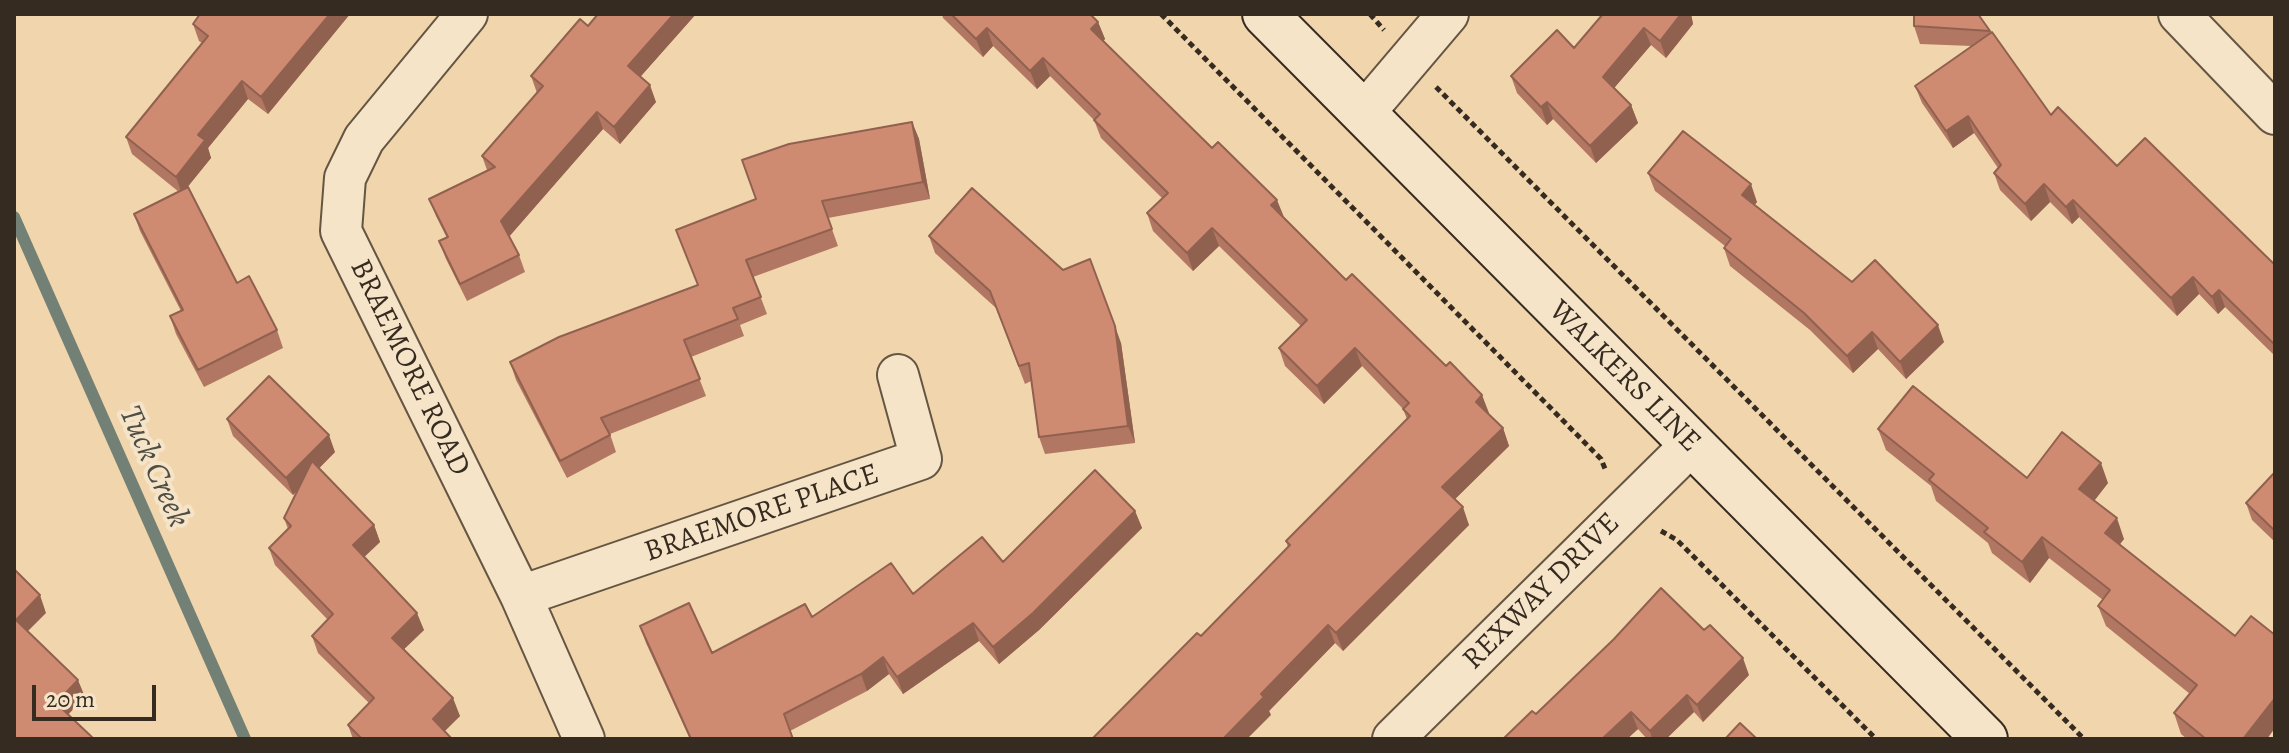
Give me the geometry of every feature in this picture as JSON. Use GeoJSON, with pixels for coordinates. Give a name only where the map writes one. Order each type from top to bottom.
{"type":"FeatureCollection","features":[{"type":"Feature","properties":{"kind":"main road","name":"WALKERS LINE"},"geometry":{"type":"LineString","coordinates":[[1265,14],[1985,739]]}},
{"type":"Feature","properties":{"kind":"street","name":"BRAEMORE ROAD"},"geometry":{"type":"LineString","coordinates":[[467,14],[364,139],[345,178],[341,231],[521,596],[584,739]]}},
{"type":"Feature","properties":{"kind":"street"},"geometry":{"type":"LineString","coordinates":[[1364,113],[1448,14]]}},
{"type":"Feature","properties":{"kind":"street"},"geometry":{"type":"LineString","coordinates":[[2179,14],[2275,114]]}},
{"type":"Feature","properties":{"kind":"street","name":"BRAEMORE PLACE"},"geometry":{"type":"LineString","coordinates":[[521,596],[921,459],[898,375]]}},
{"type":"Feature","properties":{"kind":"street","name":"REXWAY DRIVE"},"geometry":{"type":"LineString","coordinates":[[1393,739],[1691,445]]}},
{"type":"Feature","properties":{"kind":"path"},"geometry":{"type":"LineString","coordinates":[[1161,14],[1601,459],[1624,512],[1677,540],[1876,739]]}},
{"type":"Feature","properties":{"kind":"path"},"geometry":{"type":"LineString","coordinates":[[1370,14],[1409,59],[2084,739]]}},
{"type":"Feature","properties":{"kind":"building"},"geometry":{"type":"Polygon","coordinates":[[[200,14],[330,14],[261,97],[242,81],[198,135],[205,140],[176,177],[126,137],[208,36],[193,24],[200,14]]]}},
{"type":"Feature","properties":{"kind":"building"},"geometry":{"type":"Polygon","coordinates":[[[598,14],[674,14],[628,66],[650,85],[614,127],[597,112],[501,221],[519,255],[460,284],[439,241],[448,237],[429,199],[495,167],[482,156],[543,86],[531,76],[580,19],[588,26],[598,14]]]}},
{"type":"Feature","properties":{"kind":"building"},"geometry":{"type":"Polygon","coordinates":[[[951,14],[1090,14],[1098,22],[1091,29],[1212,148],[1218,142],[1277,200],[1271,205],[1346,280],[1352,274],[1446,366],[1450,362],[1482,395],[1476,402],[1503,428],[1442,487],[1463,507],[1336,633],[1328,625],[1261,694],[1264,697],[1223,739],[1092,739],[1197,633],[1201,636],[1290,545],[1286,541],[1410,416],[1403,409],[1409,403],[1355,348],[1317,386],[1279,348],[1307,320],[1212,228],[1187,253],[1147,213],[1168,193],[1094,120],[1100,114],[1043,58],[1030,71],[987,28],[976,39],[951,14]]]}},
{"type":"Feature","properties":{"kind":"building"},"geometry":{"type":"Polygon","coordinates":[[[1603,14],[1681,14],[1660,41],[1644,28],[1603,77],[1631,105],[1590,146],[1547,102],[1541,107],[1511,76],[1557,30],[1574,48],[1603,14]]]}},
{"type":"Feature","properties":{"kind":"building"},"geometry":{"type":"Polygon","coordinates":[[[1914,14],[1978,14],[1990,31],[1914,26],[1914,14]]]}},
{"type":"Feature","properties":{"kind":"building"},"geometry":{"type":"Polygon","coordinates":[[[1992,32],[2051,115],[2058,107],[2117,166],[2145,138],[2275,265],[2275,345],[2219,290],[2212,297],[2193,277],[2171,298],[2073,200],[2066,207],[2044,184],[2025,204],[1994,173],[2001,165],[1968,116],[1946,131],[1915,86],[1992,32]]]}},
{"type":"Feature","properties":{"kind":"building"},"geometry":{"type":"Polygon","coordinates":[[[912,122],[923,182],[822,201],[832,229],[746,260],[761,297],[733,308],[738,319],[684,340],[700,379],[601,418],[610,435],[560,461],[510,362],[559,337],[698,285],[676,230],[756,199],[742,160],[789,144],[912,122]]]}},
{"type":"Feature","properties":{"kind":"building"},"geometry":{"type":"Polygon","coordinates":[[[1683,131],[1751,184],[1742,195],[1852,282],[1875,260],[1938,325],[1900,362],[1872,332],[1847,356],[1804,313],[1724,248],[1731,239],[1648,173],[1683,131]]]}},
{"type":"Feature","properties":{"kind":"building"},"geometry":{"type":"Polygon","coordinates":[[[188,187],[237,283],[249,276],[277,330],[198,370],[170,316],[183,310],[134,214],[188,187]]]}},
{"type":"Feature","properties":{"kind":"building"},"geometry":{"type":"Polygon","coordinates":[[[972,188],[1063,270],[1090,259],[1115,326],[1128,426],[1039,437],[1029,363],[1019,366],[990,291],[929,236],[972,188]]]}},
{"type":"Feature","properties":{"kind":"building"},"geometry":{"type":"Polygon","coordinates":[[[269,376],[329,435],[286,478],[227,419],[269,376]]]}},
{"type":"Feature","properties":{"kind":"building"},"geometry":{"type":"Polygon","coordinates":[[[1913,386],[2027,478],[2062,432],[2101,463],[2079,489],[2117,518],[2105,533],[2235,636],[2251,616],[2275,635],[2275,698],[2243,739],[2206,739],[2174,713],[2197,685],[2098,606],[2110,590],[2042,537],[2022,562],[1984,532],[1988,528],[1929,480],[1934,474],[1878,429],[1913,386]]]}},
{"type":"Feature","properties":{"kind":"building"},"geometry":{"type":"Polygon","coordinates":[[[312,461],[374,525],[353,545],[417,613],[392,638],[453,698],[433,719],[452,739],[362,739],[348,725],[374,698],[312,636],[333,614],[269,548],[291,526],[284,518],[312,461]]]}},
{"type":"Feature","properties":{"kind":"building"},"geometry":{"type":"Polygon","coordinates":[[[1095,470],[1135,511],[1033,613],[993,647],[973,623],[897,677],[883,657],[861,674],[784,714],[793,739],[691,739],[640,626],[689,603],[712,653],[805,604],[812,617],[891,563],[913,594],[982,537],[1003,562],[1095,470]]]}},
{"type":"Feature","properties":{"kind":"building"},"geometry":{"type":"Polygon","coordinates":[[[2275,472],[2275,531],[2246,503],[2275,472]]]}},
{"type":"Feature","properties":{"kind":"building"},"geometry":{"type":"Polygon","coordinates":[[[14,569],[40,595],[16,620],[78,680],[56,703],[94,739],[14,739],[14,569]]]}},
{"type":"Feature","properties":{"kind":"building"},"geometry":{"type":"Polygon","coordinates":[[[1661,588],[1704,630],[1710,625],[1743,658],[1697,705],[1687,695],[1650,731],[1631,712],[1602,739],[1503,739],[1532,711],[1536,714],[1614,639],[1661,588]]]}},
{"type":"Feature","properties":{"kind":"building"},"geometry":{"type":"Polygon","coordinates":[[[1740,723],[1757,739],[1725,739],[1740,723]]]}},
{"type":"Feature","properties":{"kind":"waterway","name":"Tuck Creek"},"geometry":{"type":"LineString","coordinates":[[14,217],[245,739]]}}]}
